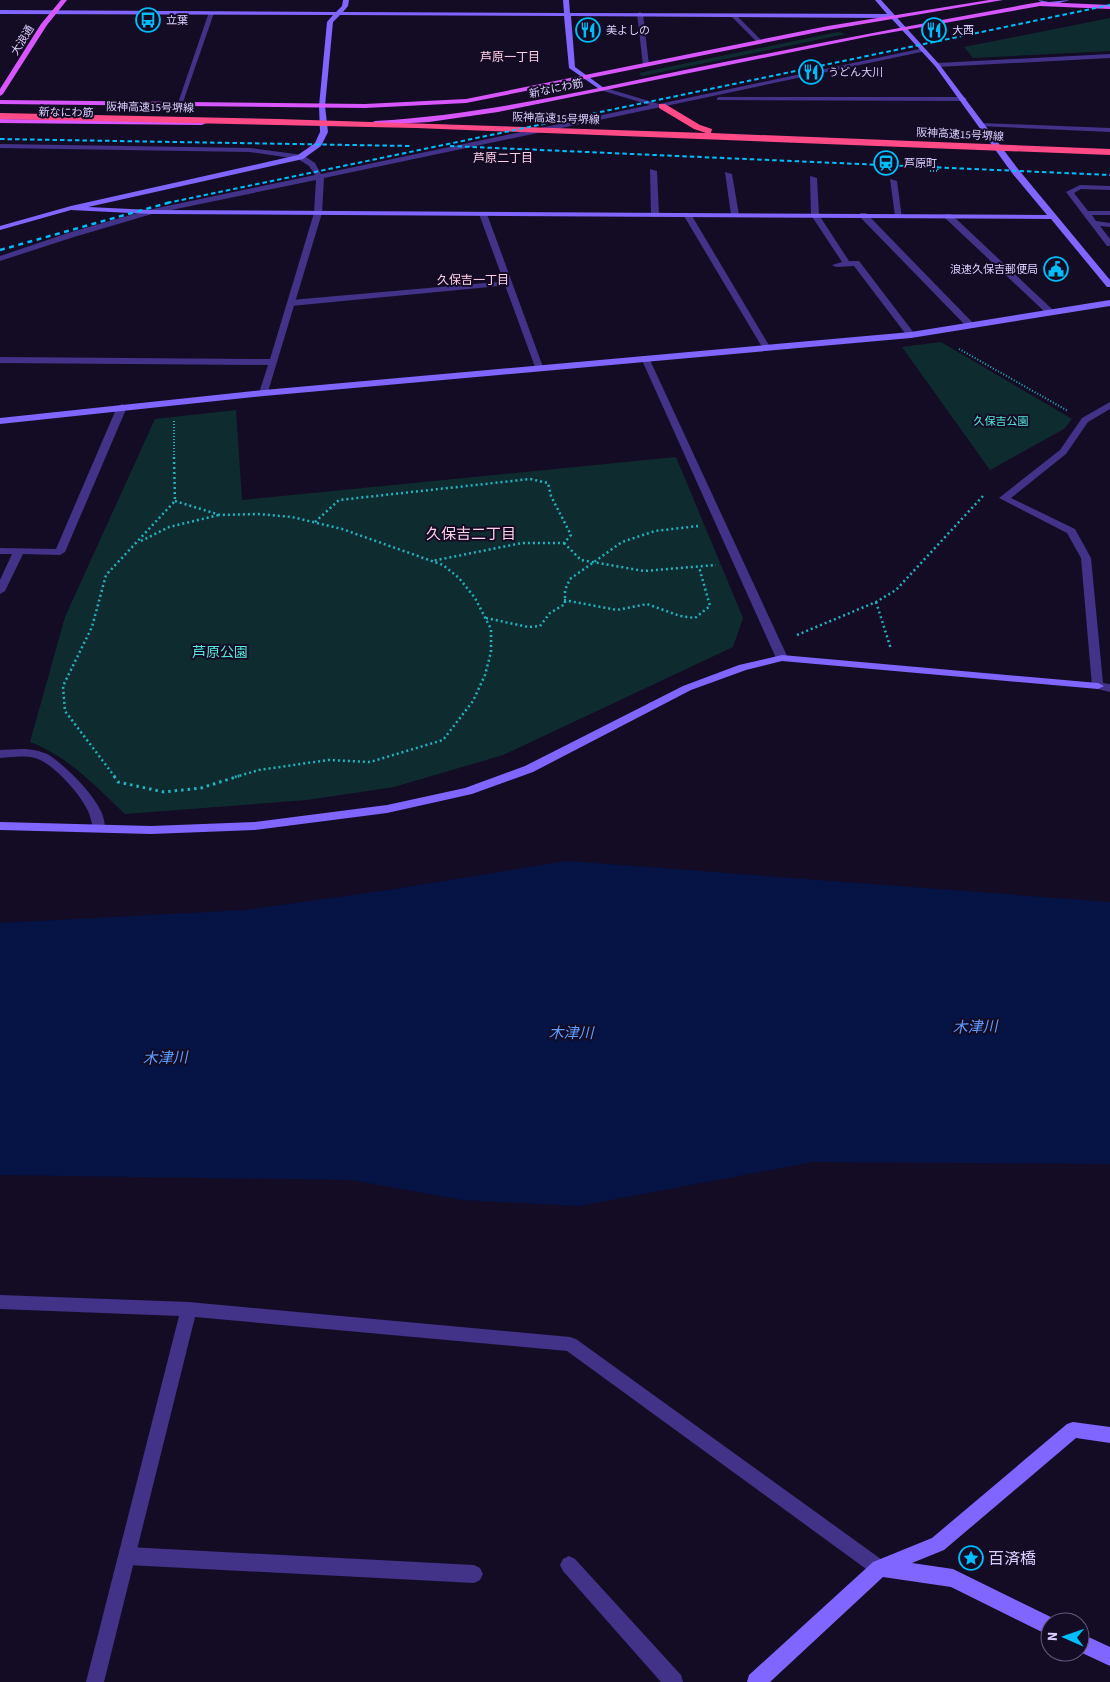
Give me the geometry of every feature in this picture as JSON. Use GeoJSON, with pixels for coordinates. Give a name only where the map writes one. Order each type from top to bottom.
{"type":"FeatureCollection","features":[{"type":"Feature","properties":{"kind":"highway"},"geometry":{"type":"LineString","coordinates":[[662,106],[697,127],[724,135],[770,142],[1110,160]]}},
{"type":"Feature","properties":{"kind":"highway","name":"阪神高速15号堺線"},"geometry":{"type":"LineString","coordinates":[[0,107],[222,110],[508,119]]}},
{"type":"Feature","properties":{"kind":"highway","name":"阪神高速15号堺線"},"geometry":{"type":"LineString","coordinates":[[0,116],[217,119],[446,126],[1110,152]]}},
{"type":"Feature","properties":{"kind":"highway","name":"阪神高速15号堺線"},"geometry":{"type":"LineString","coordinates":[[528,119],[538,120]]}},
{"type":"Feature","properties":{"kind":"highway","name":"阪神高速15号堺線"},"geometry":{"type":"LineString","coordinates":[[548,120],[626,123]]}},
{"type":"Feature","properties":{"kind":"highway"},"geometry":{"type":"LineString","coordinates":[[675,124],[715,126]]}},
{"type":"Feature","properties":{"kind":"highway"},"geometry":{"type":"LineString","coordinates":[[832,131],[842,131]]}},
{"type":"Feature","properties":{"kind":"highway","name":"阪神高速15号堺線"},"geometry":{"type":"LineString","coordinates":[[852,131],[1110,143]]}},
{"type":"Feature","properties":{"kind":"main road","name":"大浪通"},"geometry":{"type":"LineString","coordinates":[[0,94],[52,12],[64,0]]}},
{"type":"Feature","properties":{"kind":"main road","name":"新なにわ筋"},"geometry":{"type":"LineString","coordinates":[[0,102],[322,106],[442,103],[585,78],[893,16],[1000,0]]}},
{"type":"Feature","properties":{"kind":"main road","name":"新なにわ筋"},"geometry":{"type":"LineString","coordinates":[[0,121],[324,124],[430,120],[466,116],[902,28],[1048,4],[1110,7]]}},
{"type":"Feature","properties":{"kind":"street"},"geometry":{"type":"LineString","coordinates":[[0,228],[71,208],[300,157],[318,144],[324,132],[322,106],[330,22],[345,6],[346,0]]}},
{"type":"Feature","properties":{"kind":"street"},"geometry":{"type":"LineString","coordinates":[[566,0],[572,68],[602,89],[662,106]]}},
{"type":"Feature","properties":{"kind":"street"},"geometry":{"type":"LineString","coordinates":[[878,0],[937,65],[1052,217],[1110,285]]}},
{"type":"Feature","properties":{"kind":"street"},"geometry":{"type":"LineString","coordinates":[[1041,0],[1048,4],[1067,0]]}},
{"type":"Feature","properties":{"kind":"street"},"geometry":{"type":"LineString","coordinates":[[0,12],[893,16]]}},
{"type":"Feature","properties":{"kind":"street"},"geometry":{"type":"LineString","coordinates":[[178,105],[211,13]]}},
{"type":"Feature","properties":{"kind":"street"},"geometry":{"type":"LineString","coordinates":[[640,14],[646,66]]}},
{"type":"Feature","properties":{"kind":"street"},"geometry":{"type":"LineString","coordinates":[[733,15],[760,42]]}},
{"type":"Feature","properties":{"kind":"street"},"geometry":{"type":"LineString","coordinates":[[0,259],[71,235],[152,212],[924,50]]}},
{"type":"Feature","properties":{"kind":"street"},"geometry":{"type":"LineString","coordinates":[[937,65],[1110,56]]}},
{"type":"Feature","properties":{"kind":"street"},"geometry":{"type":"LineString","coordinates":[[692,99],[964,99]]}},
{"type":"Feature","properties":{"kind":"street"},"geometry":{"type":"LineString","coordinates":[[981,125],[1110,130]]}},
{"type":"Feature","properties":{"kind":"street"},"geometry":{"type":"LineString","coordinates":[[0,146],[250,150],[300,157],[312,165],[320,178],[318,213],[264,393]]}},
{"type":"Feature","properties":{"kind":"street"},"geometry":{"type":"LineString","coordinates":[[652,171],[655,215]]}},
{"type":"Feature","properties":{"kind":"street"},"geometry":{"type":"LineString","coordinates":[[728,174],[735,215]]}},
{"type":"Feature","properties":{"kind":"street"},"geometry":{"type":"LineString","coordinates":[[813,178],[815,215],[847,264]]}},
{"type":"Feature","properties":{"kind":"street"},"geometry":{"type":"LineString","coordinates":[[893,180],[899,216]]}},
{"type":"Feature","properties":{"kind":"street"},"geometry":{"type":"LineString","coordinates":[[1110,188],[1080,187],[1070,192],[1110,244]]}},
{"type":"Feature","properties":{"kind":"street"},"geometry":{"type":"LineString","coordinates":[[71,208],[152,212],[1052,217]]}},
{"type":"Feature","properties":{"kind":"street"},"geometry":{"type":"LineString","coordinates":[[1086,213],[1110,214]]}},
{"type":"Feature","properties":{"kind":"street"},"geometry":{"type":"LineString","coordinates":[[483,214],[539,367]]}},
{"type":"Feature","properties":{"kind":"street"},"geometry":{"type":"LineString","coordinates":[[863,215],[970,325]]}},
{"type":"Feature","properties":{"kind":"street"},"geometry":{"type":"LineString","coordinates":[[688,216],[766,347]]}},
{"type":"Feature","properties":{"kind":"street"},"geometry":{"type":"LineString","coordinates":[[948,216],[1050,312]]}},
{"type":"Feature","properties":{"kind":"street"},"geometry":{"type":"LineString","coordinates":[[1094,223],[1110,225]]}},
{"type":"Feature","properties":{"kind":"street"},"geometry":{"type":"LineString","coordinates":[[836,265],[856,263],[911,335]]}},
{"type":"Feature","properties":{"kind":"street"},"geometry":{"type":"LineString","coordinates":[[291,303],[508,283]]}},
{"type":"Feature","properties":{"kind":"street"},"geometry":{"type":"LineString","coordinates":[[0,420],[539,367],[911,335],[1110,303]]}},
{"type":"Feature","properties":{"kind":"street"},"geometry":{"type":"LineString","coordinates":[[645,358],[782,658]]}},
{"type":"Feature","properties":{"kind":"street"},"geometry":{"type":"LineString","coordinates":[[0,360],[273,362]]}},
{"type":"Feature","properties":{"kind":"street"},"geometry":{"type":"LineString","coordinates":[[0,826],[150,830],[256,826],[387,808],[468,791],[529,769],[687,688],[743,667],[782,658],[1104,687],[1086,558],[1071,531],[1004,498],[1063,452],[1085,420],[1110,406]]}},
{"type":"Feature","properties":{"kind":"street"},"geometry":{"type":"LineString","coordinates":[[0,551],[60,552],[122,408]]}},
{"type":"Feature","properties":{"kind":"street"},"geometry":{"type":"LineString","coordinates":[[0,591],[19,551]]}},
{"type":"Feature","properties":{"kind":"street"},"geometry":{"type":"LineString","coordinates":[[0,754],[42,756],[82,790],[100,820],[99,828]]}},
{"type":"Feature","properties":{"kind":"street"},"geometry":{"type":"LineString","coordinates":[[0,1302],[189,1309],[570,1344],[880,1568],[953,1578],[1040,1622]]}},
{"type":"Feature","properties":{"kind":"street"},"geometry":{"type":"LineString","coordinates":[[96,1682],[189,1309]]}},
{"type":"Feature","properties":{"kind":"street"},"geometry":{"type":"LineString","coordinates":[[756,1682],[880,1568],[938,1544],[1073,1430],[1110,1435]]}},
{"type":"Feature","properties":{"kind":"street"},"geometry":{"type":"LineString","coordinates":[[128,1556],[474,1574]]}},
{"type":"Feature","properties":{"kind":"street"},"geometry":{"type":"LineString","coordinates":[[569,1565],[674,1682]]}},
{"type":"Feature","properties":{"kind":"street"},"geometry":{"type":"LineString","coordinates":[[1090,1647],[1110,1657]]}},
{"type":"Feature","properties":{"kind":"path"},"geometry":{"type":"LineString","coordinates":[[930,170],[935,171]]}},
{"type":"Feature","properties":{"kind":"path"},"geometry":{"type":"LineString","coordinates":[[951,344],[1071,413]]}},
{"type":"Feature","properties":{"kind":"path"},"geometry":{"type":"LineString","coordinates":[[134,546],[156,531],[183,522],[220,515],[258,514],[292,517],[342,529],[443,565],[459,578],[476,598],[491,629],[491,652],[485,675],[473,700],[443,740],[370,762],[328,760],[259,770],[201,788],[164,792],[118,782],[65,711],[63,686],[73,662],[92,627],[106,575],[175,501],[173,403]]}},
{"type":"Feature","properties":{"kind":"path"},"geometry":{"type":"LineString","coordinates":[[315,522],[339,500],[530,479],[548,483],[548,491],[568,524],[570,535],[564,544]]}},
{"type":"Feature","properties":{"kind":"path"},"geometry":{"type":"LineString","coordinates":[[797,635],[876,602],[896,590],[987,490]]}},
{"type":"Feature","properties":{"kind":"path"},"geometry":{"type":"LineString","coordinates":[[175,501],[220,515]]}},
{"type":"Feature","properties":{"kind":"path"},"geometry":{"type":"LineString","coordinates":[[486,618],[518,626],[540,626],[550,613],[565,604],[564,590],[570,579],[622,542],[655,531],[704,525]]}},
{"type":"Feature","properties":{"kind":"path"},"geometry":{"type":"LineString","coordinates":[[431,561],[522,543],[564,544],[581,560],[644,571],[722,564]]}},
{"type":"Feature","properties":{"kind":"path"},"geometry":{"type":"LineString","coordinates":[[564,600],[580,600],[605,609],[620,610],[633,605],[649,604],[680,617],[697,617],[704,615],[710,606],[699,567]]}},
{"type":"Feature","properties":{"kind":"path"},"geometry":{"type":"LineString","coordinates":[[876,602],[892,653]]}},
{"type":"Feature","properties":{"kind":"green space"},"geometry":{"type":"Polygon","coordinates":[[[1110,18],[1110,51],[973,58],[964,47],[1110,18]]]}},
{"type":"Feature","properties":{"kind":"green space"},"geometry":{"type":"Polygon","coordinates":[[[838,32],[846,34],[642,76],[639,73],[838,32]]]}},
{"type":"Feature","properties":{"kind":"green space","name":"久保吉公園"},"geometry":{"type":"Polygon","coordinates":[[[941,342],[1072,419],[1064,429],[990,470],[902,347],[941,342]]]}},
{"type":"Feature","properties":{"kind":"green space","name":"芦原公園"},"geometry":{"type":"Polygon","coordinates":[[[236,410],[242,500],[676,457],[743,618],[733,647],[503,755],[394,787],[307,800],[125,814],[69,764],[57,755],[30,742],[65,617],[155,419],[236,410]]]}},
{"type":"Feature","properties":{"kind":"water","name":"木津川"},"geometry":{"type":"Polygon","coordinates":[[[567,861],[1110,902],[1110,1164],[813,1162],[579,1206],[462,1200],[352,1180],[0,1175],[0,923],[245,910],[388,890],[567,861]]]}},
{"type":"Feature","properties":{"kind":"railway"},"geometry":{"type":"LineString","coordinates":[[169,203],[1110,5]]}},
{"type":"Feature","properties":{"kind":"railway"},"geometry":{"type":"LineString","coordinates":[[0,139],[410,146]]}},
{"type":"Feature","properties":{"kind":"railway"},"geometry":{"type":"LineString","coordinates":[[450,146],[1110,175]]}},
{"type":"Feature","properties":{"kind":"railway"},"geometry":{"type":"LineString","coordinates":[[0,250],[169,203]]}},
{"type":"Feature","properties":{"kind":"place","name":"立葉"},"geometry":{"type":"Point","coordinates":[148,20]}},
{"type":"Feature","properties":{"kind":"place","name":"美よしの"},"geometry":{"type":"Point","coordinates":[588,30]}},
{"type":"Feature","properties":{"kind":"place","name":"大西"},"geometry":{"type":"Point","coordinates":[934,30]}},
{"type":"Feature","properties":{"kind":"place","name":"うどん大川"},"geometry":{"type":"Point","coordinates":[811,72]}},
{"type":"Feature","properties":{"kind":"place","name":"芦原町"},"geometry":{"type":"Point","coordinates":[886,163]}},
{"type":"Feature","properties":{"kind":"place","name":"浪速久保吉郵便局"},"geometry":{"type":"Point","coordinates":[1056,269]}},
{"type":"Feature","properties":{"kind":"place","name":"百済橋"},"geometry":{"type":"Point","coordinates":[971,1558]}},
{"type":"Feature","properties":{"kind":"district","name":"芦原一丁目"},"geometry":{"type":"Point","coordinates":[510,57]}},
{"type":"Feature","properties":{"kind":"district","name":"芦原二丁目"},"geometry":{"type":"Point","coordinates":[503,158]}},
{"type":"Feature","properties":{"kind":"district","name":"久保吉一丁目"},"geometry":{"type":"Point","coordinates":[473,280]}},
{"type":"Feature","properties":{"kind":"district","name":"久保吉二丁目"},"geometry":{"type":"Point","coordinates":[471,534]}}]}
